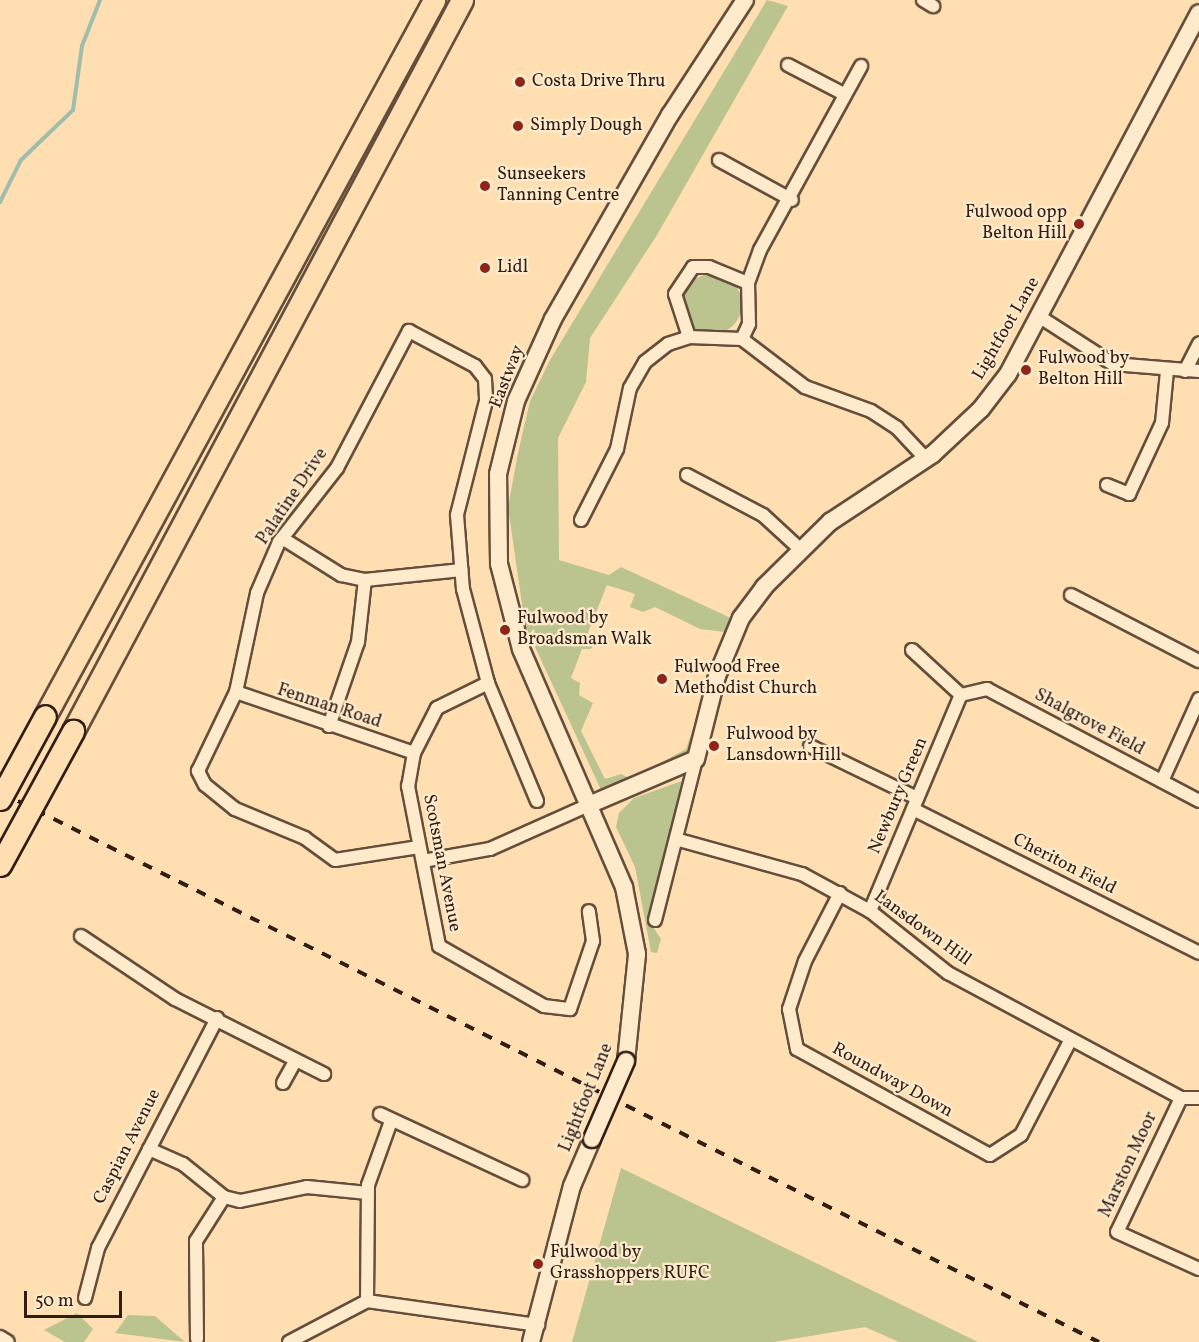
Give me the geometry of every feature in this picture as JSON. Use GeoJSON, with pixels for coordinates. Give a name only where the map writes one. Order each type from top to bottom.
{"type":"FeatureCollection","features":[{"type":"Feature","properties":{"kind":"highway"},"geometry":{"type":"LineString","coordinates":[[358,141],[424,0]]}},
{"type":"Feature","properties":{"kind":"highway"},"geometry":{"type":"LineString","coordinates":[[0,800],[434,0]]}},
{"type":"Feature","properties":{"kind":"highway"},"geometry":{"type":"LineString","coordinates":[[0,865],[392,137],[462,0]]}},
{"type":"Feature","properties":{"kind":"highway"},"geometry":{"type":"LineString","coordinates":[[392,137],[473,0]]}},
{"type":"Feature","properties":{"kind":"main road","name":"Eastway"},"geometry":{"type":"LineString","coordinates":[[591,804],[521,649],[499,564],[498,474],[516,401],[553,319],[670,115],[745,0]]}},
{"type":"Feature","properties":{"kind":"main road","name":"Lightfoot Lane"},"geometry":{"type":"LineString","coordinates":[[696,759],[717,676],[741,618],[800,549],[926,459],[981,409],[1040,317],[1199,13]]}},
{"type":"Feature","properties":{"kind":"main road"},"geometry":{"type":"LineString","coordinates":[[591,804],[696,759]]}},
{"type":"Feature","properties":{"kind":"main road","name":"Lightfoot Lane"},"geometry":{"type":"LineString","coordinates":[[531,1342],[538,1325],[572,1186],[626,1061],[637,954],[624,888],[591,804]]}},
{"type":"Feature","properties":{"kind":"street"},"geometry":{"type":"LineString","coordinates":[[788,66],[844,94]]}},
{"type":"Feature","properties":{"kind":"street"},"geometry":{"type":"LineString","coordinates":[[742,339],[749,324],[748,283],[760,250],[792,200],[844,94],[861,66]]}},
{"type":"Feature","properties":{"kind":"street"},"geometry":{"type":"LineString","coordinates":[[719,160],[792,200]]}},
{"type":"Feature","properties":{"kind":"street"},"geometry":{"type":"LineString","coordinates":[[689,337],[675,294],[693,267],[709,267],[748,283]]}},
{"type":"Feature","properties":{"kind":"street"},"geometry":{"type":"LineString","coordinates":[[1040,317],[1113,364],[1167,371],[1199,371]]}},
{"type":"Feature","properties":{"kind":"street","name":"Palatine Drive"},"geometry":{"type":"LineString","coordinates":[[419,847],[335,860],[305,838],[235,809],[205,785],[198,771],[236,692],[257,593],[282,538],[337,468],[409,332],[475,366],[488,392],[457,514],[461,570]]}},
{"type":"Feature","properties":{"kind":"street"},"geometry":{"type":"LineString","coordinates":[[581,520],[617,449],[630,388],[645,362],[668,344],[689,337],[742,339],[805,387],[871,411],[897,428],[926,459]]}},
{"type":"Feature","properties":{"kind":"street"},"geometry":{"type":"LineString","coordinates":[[1185,371],[1199,343]]}},
{"type":"Feature","properties":{"kind":"street"},"geometry":{"type":"LineString","coordinates":[[1107,485],[1129,494],[1162,423],[1167,371]]}},
{"type":"Feature","properties":{"kind":"street"},"geometry":{"type":"LineString","coordinates":[[687,475],[763,515],[800,549]]}},
{"type":"Feature","properties":{"kind":"street"},"geometry":{"type":"LineString","coordinates":[[282,538],[341,574],[365,579],[461,570],[488,683],[537,801]]}},
{"type":"Feature","properties":{"kind":"street"},"geometry":{"type":"LineString","coordinates":[[329,726],[358,642],[365,579]]}},
{"type":"Feature","properties":{"kind":"street"},"geometry":{"type":"LineString","coordinates":[[1071,595],[1199,661]]}},
{"type":"Feature","properties":{"kind":"street"},"geometry":{"type":"LineString","coordinates":[[912,650],[961,695]]}},
{"type":"Feature","properties":{"kind":"street","name":"Scotsman Avenue"},"geometry":{"type":"LineString","coordinates":[[488,683],[437,708],[414,753],[408,786],[439,946],[544,1006],[575,1006],[593,941],[590,911]]}},
{"type":"Feature","properties":{"kind":"street","name":"Shalgrove Field"},"geometry":{"type":"LineString","coordinates":[[961,695],[987,689],[1199,801]]}},
{"type":"Feature","properties":{"kind":"street","name":"Fenman Road"},"geometry":{"type":"LineString","coordinates":[[236,692],[329,726],[414,753]]}},
{"type":"Feature","properties":{"kind":"street","name":"Newbury Green"},"geometry":{"type":"LineString","coordinates":[[870,911],[961,695]]}},
{"type":"Feature","properties":{"kind":"street"},"geometry":{"type":"LineString","coordinates":[[1162,781],[1199,699]]}},
{"type":"Feature","properties":{"kind":"street","name":"Cheriton Field"},"geometry":{"type":"LineString","coordinates":[[810,746],[915,804],[1199,953]]}},
{"type":"Feature","properties":{"kind":"street","name":"Lightfoot Lane"},"geometry":{"type":"LineString","coordinates":[[655,920],[679,840],[696,759]]}},
{"type":"Feature","properties":{"kind":"street"},"geometry":{"type":"LineString","coordinates":[[423,861],[490,849],[591,804]]}},
{"type":"Feature","properties":{"kind":"street","name":"Lansdown Hill"},"geometry":{"type":"LineString","coordinates":[[679,840],[802,874],[870,911],[948,973],[1180,1098],[1199,1098]]}},
{"type":"Feature","properties":{"kind":"street","name":"Roundway Down"},"geometry":{"type":"LineString","coordinates":[[840,893],[805,961],[789,1009],[797,1050],[990,1155],[1021,1135],[1071,1039]]}},
{"type":"Feature","properties":{"kind":"street"},"geometry":{"type":"LineString","coordinates":[[81,936],[175,999],[217,1018],[294,1063],[324,1074]]}},
{"type":"Feature","properties":{"kind":"street","name":"Caspian Avenue"},"geometry":{"type":"LineString","coordinates":[[85,1298],[98,1248],[217,1018]]}},
{"type":"Feature","properties":{"kind":"street"},"geometry":{"type":"LineString","coordinates":[[283,1083],[294,1063]]}},
{"type":"Feature","properties":{"kind":"street","name":"Marston Moor"},"geometry":{"type":"LineString","coordinates":[[1180,1098],[1117,1232],[1199,1269]]}},
{"type":"Feature","properties":{"kind":"street"},"geometry":{"type":"LineString","coordinates":[[367,1300],[368,1193],[386,1118],[522,1180]]}},
{"type":"Feature","properties":{"kind":"street"},"geometry":{"type":"LineString","coordinates":[[149,1149],[183,1164],[224,1197],[261,1200],[329,1186],[368,1193]]}},
{"type":"Feature","properties":{"kind":"street"},"geometry":{"type":"LineString","coordinates":[[197,1339],[196,1242],[224,1197]]}},
{"type":"Feature","properties":{"kind":"street"},"geometry":{"type":"LineString","coordinates":[[290,1342],[367,1300],[538,1325]]}},
{"type":"Feature","properties":{"kind":"street"},"geometry":{"type":"LineString","coordinates":[[0,1337],[8,1342]]}},
{"type":"Feature","properties":{"kind":"green space"},"geometry":{"type":"Polygon","coordinates":[[[767,0],[788,6],[657,235],[590,338],[586,382],[558,438],[559,560],[609,575],[621,567],[731,618],[725,632],[700,629],[655,607],[643,612],[630,607],[635,594],[607,585],[587,635],[596,639],[591,649],[582,649],[571,678],[580,683],[579,695],[593,703],[581,731],[605,779],[621,774],[631,779],[686,749],[722,646],[689,752],[666,770],[602,792],[525,625],[508,507],[518,453],[530,401],[550,360],[767,0]]]}},
{"type":"Feature","properties":{"kind":"green space"},"geometry":{"type":"Polygon","coordinates":[[[712,274],[729,279],[737,287],[742,304],[737,321],[729,329],[712,334],[695,329],[687,321],[682,304],[687,287],[695,279],[712,274]]]}},
{"type":"Feature","properties":{"kind":"green space"},"geometry":{"type":"Polygon","coordinates":[[[682,781],[651,924],[661,939],[657,953],[651,952],[635,867],[616,827],[619,813],[634,798],[682,781]]]}},
{"type":"Feature","properties":{"kind":"green space"},"geometry":{"type":"Polygon","coordinates":[[[621,1168],[978,1342],[899,1342],[865,1327],[774,1342],[572,1342],[621,1168]]]}},
{"type":"Feature","properties":{"kind":"green space"},"geometry":{"type":"Polygon","coordinates":[[[77,1313],[93,1329],[84,1342],[65,1342],[44,1330],[77,1313]]]}},
{"type":"Feature","properties":{"kind":"green space"},"geometry":{"type":"Polygon","coordinates":[[[128,1315],[155,1316],[185,1342],[115,1333],[128,1315]]]}},
{"type":"Feature","properties":{"kind":"waterway"},"geometry":{"type":"LineString","coordinates":[[0,202],[21,160],[73,110],[82,46],[100,0]]}},
{"type":"Feature","properties":{"kind":"railway"},"geometry":{"type":"LineString","coordinates":[[0,792],[1099,1342]]}},
{"type":"Feature","properties":{"kind":"place","name":"Costa Drive Thru"},"geometry":{"type":"Point","coordinates":[520,82]}},
{"type":"Feature","properties":{"kind":"place","name":"Simply Dough"},"geometry":{"type":"Point","coordinates":[518,126]}},
{"type":"Feature","properties":{"kind":"place","name":"Sunseekers Tanning Centre"},"geometry":{"type":"Point","coordinates":[485,186]}},
{"type":"Feature","properties":{"kind":"place","name":"Fulwood opp Belton Hill"},"geometry":{"type":"Point","coordinates":[1079,224]}},
{"type":"Feature","properties":{"kind":"place","name":"Lidl"},"geometry":{"type":"Point","coordinates":[485,268]}},
{"type":"Feature","properties":{"kind":"place","name":"Fulwood by Belton Hill"},"geometry":{"type":"Point","coordinates":[1026,370]}},
{"type":"Feature","properties":{"kind":"place","name":"Fulwood by Broadsman Walk"},"geometry":{"type":"Point","coordinates":[505,630]}},
{"type":"Feature","properties":{"kind":"place","name":"Fulwood Free Methodist Church"},"geometry":{"type":"Point","coordinates":[662,679]}},
{"type":"Feature","properties":{"kind":"place","name":"Fulwood by Lansdown Hill"},"geometry":{"type":"Point","coordinates":[714,746]}},
{"type":"Feature","properties":{"kind":"place","name":"Fulwood by Grasshoppers RUFC"},"geometry":{"type":"Point","coordinates":[538,1264]}}]}
